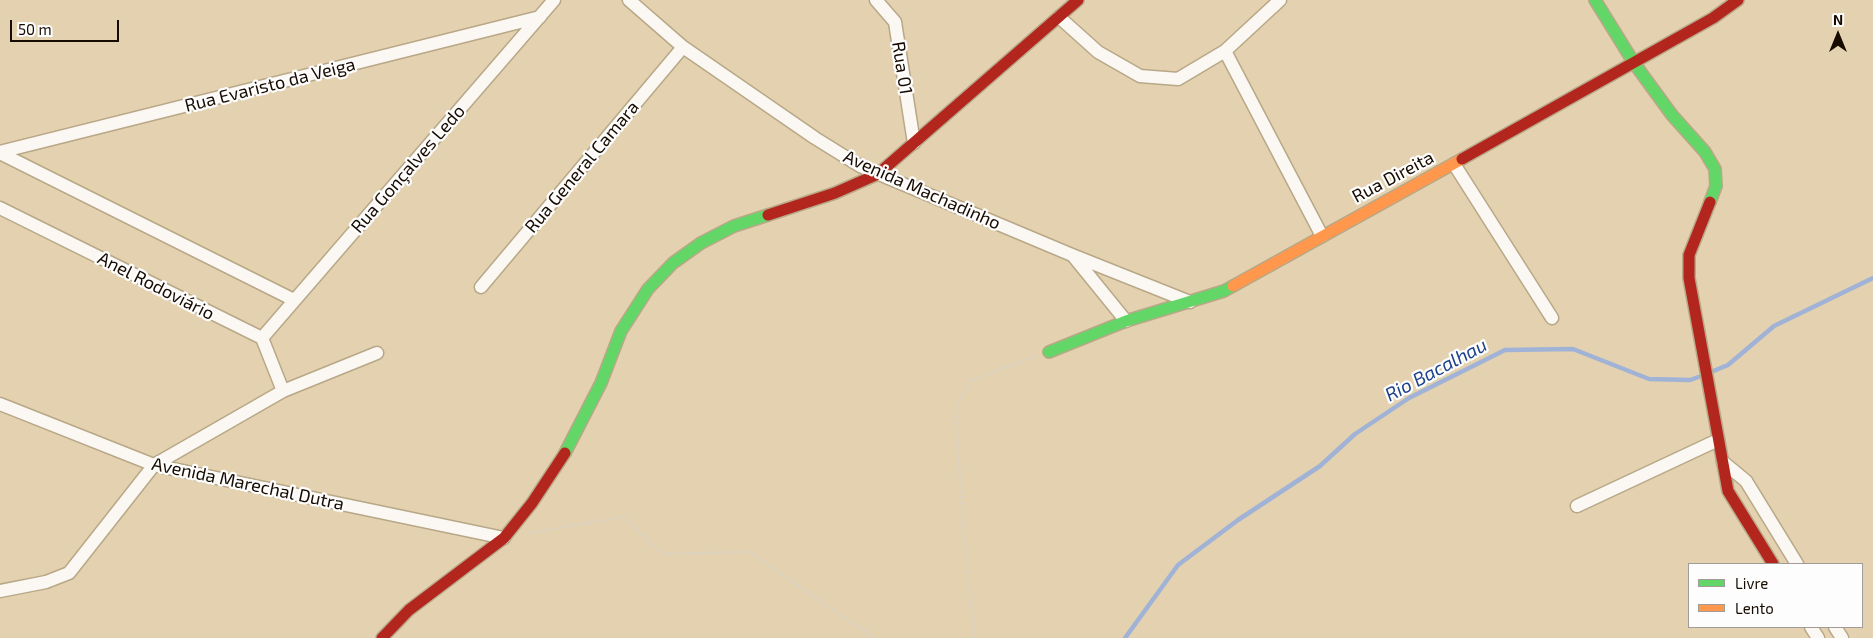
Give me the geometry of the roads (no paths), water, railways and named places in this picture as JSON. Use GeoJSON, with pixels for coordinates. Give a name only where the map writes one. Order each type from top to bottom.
{"type":"FeatureCollection","features":[{"type":"Feature","properties":{"kind":"street","name":"Rua Gonçalves Ledo"},"geometry":{"type":"LineString","coordinates":[[262,338],[554,0]]}},
{"type":"Feature","properties":{"kind":"street","name":"Avenida Machadinho"},"geometry":{"type":"LineString","coordinates":[[629,0],[683,47],[815,138],[860,166],[1072,255],[1190,302]]}},
{"type":"Feature","properties":{"kind":"street","name":"Rua 01"},"geometry":{"type":"LineString","coordinates":[[876,0],[895,22],[914,143]]}},
{"type":"Feature","properties":{"kind":"street"},"geometry":{"type":"LineString","coordinates":[[382,638],[409,610],[504,538],[532,503],[567,450],[601,383],[621,331],[648,289],[673,263],[701,243],[734,226],[835,193],[878,174],[1078,0]]}},
{"type":"Feature","properties":{"kind":"street"},"geometry":{"type":"LineString","coordinates":[[1059,17],[1098,52],[1140,76],[1178,79],[1225,51],[1280,0]]}},
{"type":"Feature","properties":{"kind":"street"},"geometry":{"type":"LineString","coordinates":[[1595,0],[1634,63],[1672,115],[1705,152],[1715,169],[1716,186],[1689,255],[1689,278],[1728,491],[1772,563]]}},
{"type":"Feature","properties":{"kind":"street","name":"Rua Direita"},"geometry":{"type":"LineString","coordinates":[[1049,352],[1126,320],[1224,291],[1634,63],[1713,18],[1738,0]]}},
{"type":"Feature","properties":{"kind":"street","name":"Rua Evaristo da Veiga"},"geometry":{"type":"LineString","coordinates":[[0,153],[540,17]]}},
{"type":"Feature","properties":{"kind":"street","name":"Rua General Camara"},"geometry":{"type":"LineString","coordinates":[[481,287],[683,47]]}},
{"type":"Feature","properties":{"kind":"street"},"geometry":{"type":"LineString","coordinates":[[1225,51],[1322,236]]}},
{"type":"Feature","properties":{"kind":"street"},"geometry":{"type":"LineString","coordinates":[[0,153],[294,300]]}},
{"type":"Feature","properties":{"kind":"street"},"geometry":{"type":"LineString","coordinates":[[1454,164],[1552,318]]}},
{"type":"Feature","properties":{"kind":"street","name":"Anel Rodoviário"},"geometry":{"type":"LineString","coordinates":[[0,208],[262,338]]}},
{"type":"Feature","properties":{"kind":"street"},"geometry":{"type":"LineString","coordinates":[[1072,255],[1126,320]]}},
{"type":"Feature","properties":{"kind":"street"},"geometry":{"type":"LineString","coordinates":[[262,338],[283,391]]}},
{"type":"Feature","properties":{"kind":"street"},"geometry":{"type":"LineString","coordinates":[[0,591],[46,582],[70,573],[154,465],[283,391],[377,353]]}},
{"type":"Feature","properties":{"kind":"street","name":"Avenida Marechal Dutra"},"geometry":{"type":"LineString","coordinates":[[0,404],[154,465],[504,538]]}},
{"type":"Feature","properties":{"kind":"street"},"geometry":{"type":"LineString","coordinates":[[1577,506],[1718,440]]}},
{"type":"Feature","properties":{"kind":"street"},"geometry":{"type":"LineString","coordinates":[[1723,462],[1746,481],[1796,563]]}},
{"type":"Feature","properties":{"kind":"waterway","name":"Rio Bacalhau"},"geometry":{"type":"LineString","coordinates":[[1711,372],[1728,365],[1774,326],[1873,278]]}},
{"type":"Feature","properties":{"kind":"waterway","name":"Rio Bacalhau"},"geometry":{"type":"LineString","coordinates":[[1125,638],[1178,565],[1238,520],[1320,466],[1355,434],[1409,398],[1505,350],[1573,349],[1649,379],[1690,380],[1704,375]]}}]}
